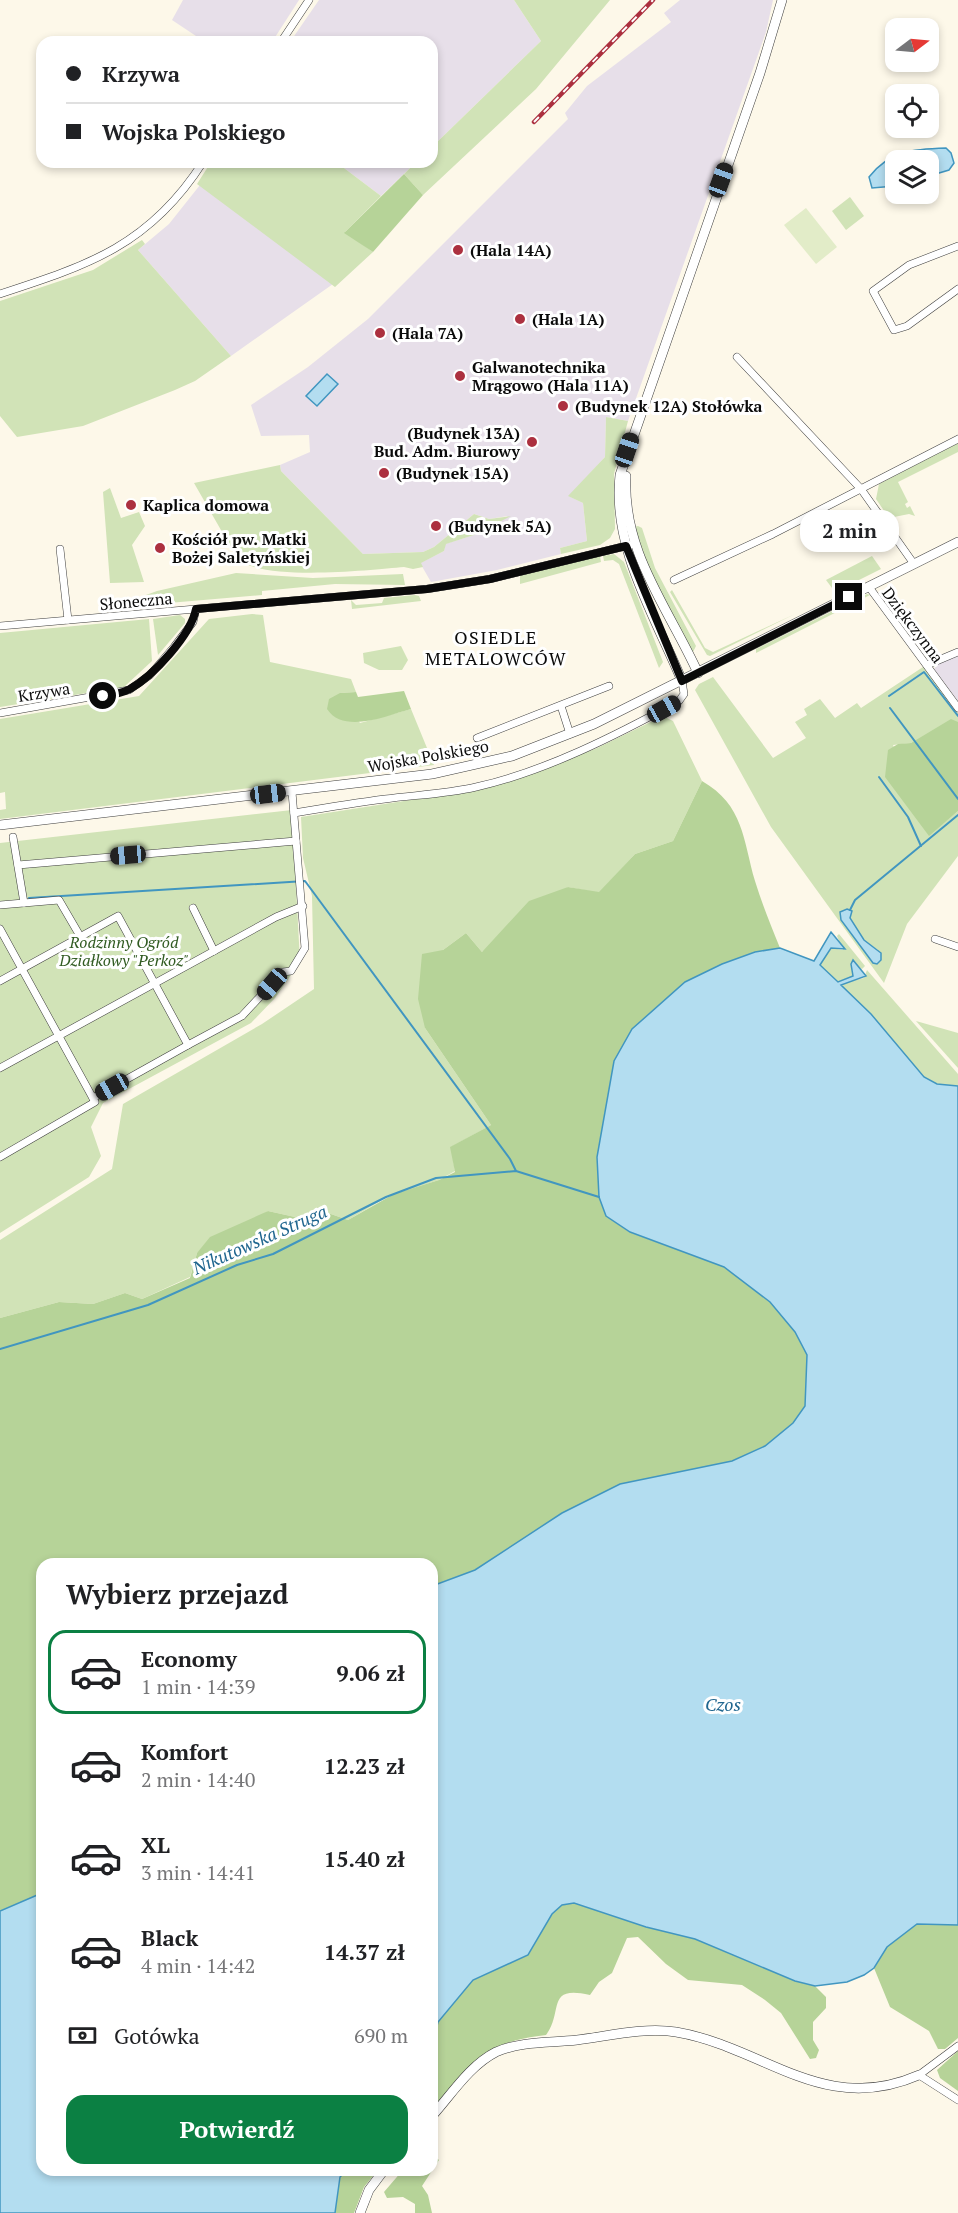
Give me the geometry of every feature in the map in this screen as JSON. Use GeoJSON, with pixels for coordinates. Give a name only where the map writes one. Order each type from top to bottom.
{"type":"FeatureCollection","features":[{"type":"Feature","properties":{"kind":"street"},"geometry":{"type":"LineString","coordinates":[[286,36],[309,0]]}},
{"type":"Feature","properties":{"kind":"street"},"geometry":{"type":"LineString","coordinates":[[294,813],[478,787],[596,744],[679,701],[684,694],[682,681],[630,545],[618,491],[627,450],[760,73],[782,0]]}},
{"type":"Feature","properties":{"kind":"street"},"geometry":{"type":"LineString","coordinates":[[0,294],[83,266],[142,232],[171,206],[199,168]]}},
{"type":"Feature","properties":{"kind":"street"},"geometry":{"type":"LineString","coordinates":[[958,246],[909,265],[873,291],[894,330],[908,326],[958,289]]}},
{"type":"Feature","properties":{"kind":"street"},"geometry":{"type":"LineString","coordinates":[[737,357],[861,489],[914,564]]}},
{"type":"Feature","properties":{"kind":"street"},"geometry":{"type":"LineString","coordinates":[[674,580],[728,556],[958,439]]}},
{"type":"Feature","properties":{"kind":"street","name":"Wojska Polskiego"},"geometry":{"type":"LineString","coordinates":[[0,825],[292,792],[466,768],[512,756],[570,734],[682,681],[958,542]]}},
{"type":"Feature","properties":{"kind":"street"},"geometry":{"type":"LineString","coordinates":[[630,545],[698,673]]}},
{"type":"Feature","properties":{"kind":"street","name":"Słoneczna"},"geometry":{"type":"LineString","coordinates":[[0,626],[427,589],[490,579],[630,545]]}},
{"type":"Feature","properties":{"kind":"street"},"geometry":{"type":"LineString","coordinates":[[60,549],[68,620]]}},
{"type":"Feature","properties":{"kind":"street","name":"Dziękczynna"},"geometry":{"type":"LineString","coordinates":[[868,587],[958,708]]}},
{"type":"Feature","properties":{"kind":"street","name":"Krzywa"},"geometry":{"type":"LineString","coordinates":[[0,713],[129,690],[150,675],[174,647],[193,621],[196,609]]}},
{"type":"Feature","properties":{"kind":"street"},"geometry":{"type":"LineString","coordinates":[[927,665],[958,652]]}},
{"type":"Feature","properties":{"kind":"street"},"geometry":{"type":"LineString","coordinates":[[477,738],[609,686]]}},
{"type":"Feature","properties":{"kind":"street"},"geometry":{"type":"LineString","coordinates":[[561,706],[570,734]]}},
{"type":"Feature","properties":{"kind":"street"},"geometry":{"type":"LineString","coordinates":[[93,1098],[242,1016],[282,972],[291,971],[305,948],[292,792]]}},
{"type":"Feature","properties":{"kind":"street"},"geometry":{"type":"LineString","coordinates":[[13,837],[24,903]]}},
{"type":"Feature","properties":{"kind":"street"},"geometry":{"type":"LineString","coordinates":[[18,865],[296,841]]}},
{"type":"Feature","properties":{"kind":"street"},"geometry":{"type":"LineString","coordinates":[[0,905],[59,900],[80,936]]}},
{"type":"Feature","properties":{"kind":"street"},"geometry":{"type":"LineString","coordinates":[[0,1068],[154,983],[303,906]]}},
{"type":"Feature","properties":{"kind":"street"},"geometry":{"type":"LineString","coordinates":[[192,908],[214,951]]}},
{"type":"Feature","properties":{"kind":"street"},"geometry":{"type":"LineString","coordinates":[[0,981],[118,916],[188,1045]]}},
{"type":"Feature","properties":{"kind":"street"},"geometry":{"type":"LineString","coordinates":[[0,929],[95,1102],[0,1157]]}},
{"type":"Feature","properties":{"kind":"street"},"geometry":{"type":"LineString","coordinates":[[935,939],[958,947]]}},
{"type":"Feature","properties":{"kind":"street"},"geometry":{"type":"LineString","coordinates":[[438,2109],[473,2069],[497,2052],[530,2044],[653,2030],[675,2032],[708,2040],[812,2082],[831,2087],[884,2087],[919,2075],[958,2046]]}},
{"type":"Feature","properties":{"kind":"street"},"geometry":{"type":"LineString","coordinates":[[919,2075],[958,2100]]}},
{"type":"Feature","properties":{"kind":"street"},"geometry":{"type":"LineString","coordinates":[[360,2213],[369,2190],[380,2176]]}},
{"type":"Feature","properties":{"kind":"shaded area"},"geometry":{"type":"Polygon","coordinates":[[[183,0],[299,0],[276,36],[196,36],[172,20],[183,0]]]}},
{"type":"Feature","properties":{"kind":"shaded area"},"geometry":{"type":"Polygon","coordinates":[[[319,0],[514,0],[541,41],[438,141],[438,36],[294,36],[319,0]]]}},
{"type":"Feature","properties":{"kind":"shaded area"},"geometry":{"type":"Polygon","coordinates":[[[680,0],[773,0],[766,32],[628,421],[606,417],[605,457],[569,496],[583,503],[587,541],[560,548],[561,554],[497,570],[431,582],[420,563],[444,551],[445,544],[474,535],[508,516],[489,519],[474,514],[434,547],[423,552],[363,554],[281,471],[280,465],[310,452],[309,435],[261,436],[251,405],[308,367],[368,319],[568,119],[565,113],[587,86],[671,22],[664,13],[680,0]]]}},
{"type":"Feature","properties":{"kind":"shaded area"},"geometry":{"type":"Polygon","coordinates":[[[344,168],[410,168],[381,196],[344,168]]]}},
{"type":"Feature","properties":{"kind":"shaded area"},"geometry":{"type":"Polygon","coordinates":[[[200,185],[333,284],[231,356],[138,250],[169,224],[200,185]]]}},
{"type":"Feature","properties":{"kind":"shaded area"},"geometry":{"type":"Polygon","coordinates":[[[958,655],[958,701],[934,669],[938,664],[958,655]]]}},
{"type":"Feature","properties":{"kind":"green space"},"geometry":{"type":"Polygon","coordinates":[[[514,0],[610,0],[536,89],[423,195],[404,174],[410,168],[438,168],[438,141],[541,41],[514,0]]]}},
{"type":"Feature","properties":{"kind":"green space"},"geometry":{"type":"Polygon","coordinates":[[[207,168],[344,168],[381,196],[345,232],[373,252],[335,287],[197,184],[207,168]]]}},
{"type":"Feature","properties":{"kind":"green space"},"geometry":{"type":"Polygon","coordinates":[[[404,174],[423,195],[373,252],[344,233],[404,174]]]}},
{"type":"Feature","properties":{"kind":"green space"},"geometry":{"type":"Polygon","coordinates":[[[850,197],[864,216],[846,230],[832,211],[850,197]]]}},
{"type":"Feature","properties":{"kind":"green space"},"geometry":{"type":"Polygon","coordinates":[[[806,208],[837,247],[816,264],[784,225],[806,208]]]}},
{"type":"Feature","properties":{"kind":"green space"},"geometry":{"type":"Polygon","coordinates":[[[142,240],[145,244],[138,250],[231,356],[195,381],[83,426],[17,437],[0,416],[0,301],[93,270],[142,240]]]}},
{"type":"Feature","properties":{"kind":"green space"},"geometry":{"type":"Polygon","coordinates":[[[606,417],[628,421],[614,474],[615,529],[610,538],[600,545],[561,554],[560,548],[587,541],[583,503],[568,496],[605,457],[606,417]]]}},
{"type":"Feature","properties":{"kind":"green space"},"geometry":{"type":"Polygon","coordinates":[[[958,443],[958,452],[898,482],[908,502],[905,504],[907,508],[910,506],[915,516],[909,514],[889,518],[876,499],[879,484],[958,443]]]}},
{"type":"Feature","properties":{"kind":"green space"},"geometry":{"type":"Polygon","coordinates":[[[280,465],[281,471],[363,554],[423,552],[434,547],[474,514],[489,519],[511,516],[474,535],[446,544],[444,551],[421,563],[423,567],[316,573],[268,570],[249,565],[237,558],[194,483],[280,465]]]}},
{"type":"Feature","properties":{"kind":"green space"},"geometry":{"type":"Polygon","coordinates":[[[110,488],[121,518],[139,512],[145,526],[132,545],[144,582],[110,583],[103,492],[110,488]]]}},
{"type":"Feature","properties":{"kind":"green space"},"geometry":{"type":"Polygon","coordinates":[[[633,527],[642,528],[655,568],[696,646],[693,652],[646,569],[633,527]]]}},
{"type":"Feature","properties":{"kind":"green space"},"geometry":{"type":"Polygon","coordinates":[[[614,554],[624,562],[663,662],[659,668],[619,564],[613,560],[604,561],[603,556],[614,554]]]}},
{"type":"Feature","properties":{"kind":"green space"},"geometry":{"type":"Polygon","coordinates":[[[600,556],[601,562],[520,584],[520,574],[600,556]]]}},
{"type":"Feature","properties":{"kind":"green space"},"geometry":{"type":"Polygon","coordinates":[[[872,556],[881,569],[835,592],[826,580],[872,556]]]}},
{"type":"Feature","properties":{"kind":"green space"},"geometry":{"type":"Polygon","coordinates":[[[236,573],[313,578],[403,574],[405,585],[335,584],[262,591],[262,595],[145,605],[146,595],[157,591],[236,573]]]}},
{"type":"Feature","properties":{"kind":"green space"},"geometry":{"type":"Polygon","coordinates":[[[672,590],[705,648],[713,652],[795,614],[710,656],[707,655],[670,592],[672,590]]]}},
{"type":"Feature","properties":{"kind":"green space"},"geometry":{"type":"Polygon","coordinates":[[[867,594],[870,595],[756,653],[756,649],[867,594]]]}},
{"type":"Feature","properties":{"kind":"green space"},"geometry":{"type":"Polygon","coordinates":[[[419,596],[421,601],[352,609],[351,600],[356,605],[382,603],[384,598],[419,596]]]}},
{"type":"Feature","properties":{"kind":"green space"},"geometry":{"type":"Polygon","coordinates":[[[252,614],[263,615],[270,662],[351,679],[356,692],[340,693],[360,723],[411,709],[434,765],[0,819],[0,810],[6,809],[5,792],[0,793],[0,719],[139,696],[209,619],[252,614]]]}},
{"type":"Feature","properties":{"kind":"green space"},"geometry":{"type":"Polygon","coordinates":[[[180,615],[185,619],[185,623],[158,655],[153,619],[180,615]]]}},
{"type":"Feature","properties":{"kind":"green space"},"geometry":{"type":"Polygon","coordinates":[[[149,619],[152,661],[124,687],[0,707],[0,633],[149,619]]]}},
{"type":"Feature","properties":{"kind":"green space"},"geometry":{"type":"Polygon","coordinates":[[[401,646],[408,660],[402,670],[379,670],[364,663],[363,653],[401,646]]]}},
{"type":"Feature","properties":{"kind":"green space"},"geometry":{"type":"Polygon","coordinates":[[[923,667],[958,713],[958,722],[911,743],[893,745],[929,835],[958,811],[958,856],[907,924],[884,983],[771,827],[695,690],[699,684],[713,677],[773,758],[806,738],[795,722],[807,715],[804,709],[820,699],[835,718],[857,703],[861,708],[923,667]],[[850,918],[841,920],[873,963],[878,950],[864,940],[850,918]]]}},
{"type":"Feature","properties":{"kind":"green space"},"geometry":{"type":"Polygon","coordinates":[[[404,691],[411,709],[367,721],[344,721],[335,717],[327,709],[329,699],[340,693],[356,692],[358,697],[404,691]]]}},
{"type":"Feature","properties":{"kind":"green space"},"geometry":{"type":"Polygon","coordinates":[[[663,716],[673,721],[702,781],[673,841],[635,854],[599,893],[568,887],[482,952],[466,933],[443,950],[425,1028],[491,1125],[451,1147],[455,1171],[439,1180],[389,1196],[348,1220],[328,1213],[304,1219],[268,1211],[197,1253],[190,1277],[142,1299],[125,1293],[93,1304],[59,1302],[0,1318],[0,1240],[112,1169],[123,1104],[262,1024],[314,989],[312,896],[303,858],[301,817],[481,789],[595,749],[663,716]]]}},
{"type":"Feature","properties":{"kind":"green space"},"geometry":{"type":"Polygon","coordinates":[[[951,719],[958,722],[958,811],[929,836],[885,777],[888,750],[898,744],[911,743],[951,719]]]}},
{"type":"Feature","properties":{"kind":"green space"},"geometry":{"type":"Polygon","coordinates":[[[702,781],[716,791],[734,812],[744,838],[758,890],[780,948],[755,952],[722,964],[614,1061],[597,1157],[606,1216],[629,1232],[724,1267],[770,1302],[795,1332],[807,1355],[805,1406],[793,1423],[765,1446],[732,1461],[620,1484],[562,1513],[475,1570],[438,1584],[438,1558],[36,1558],[36,1896],[0,1911],[0,1318],[59,1302],[93,1304],[125,1293],[142,1299],[190,1278],[197,1253],[210,1237],[268,1211],[304,1219],[328,1213],[348,1220],[394,1194],[439,1180],[455,1172],[450,1147],[491,1125],[425,1028],[418,999],[422,954],[443,950],[466,933],[482,952],[529,901],[568,887],[599,892],[635,854],[673,841],[702,781]]]}},
{"type":"Feature","properties":{"kind":"green space","name":"Rodzinny Ogród Działkowy \"Perkoz\""},"geometry":{"type":"Polygon","coordinates":[[[292,810],[300,962],[275,998],[251,1023],[103,1103],[91,1127],[101,1156],[89,1177],[0,1233],[0,843],[292,810]]]}},
{"type":"Feature","properties":{"kind":"green space"},"geometry":{"type":"Polygon","coordinates":[[[839,934],[865,966],[862,969],[851,962],[853,976],[837,982],[820,965],[831,948],[843,950],[837,936],[839,934]]]}},
{"type":"Feature","properties":{"kind":"green space"},"geometry":{"type":"Polygon","coordinates":[[[867,970],[958,1074],[958,1086],[937,1084],[924,1077],[871,1014],[840,984],[864,978],[867,970]]]}},
{"type":"Feature","properties":{"kind":"green space"},"geometry":{"type":"Polygon","coordinates":[[[916,1021],[958,1033],[958,1068],[916,1021]]]}},
{"type":"Feature","properties":{"kind":"green space"},"geometry":{"type":"Polygon","coordinates":[[[574,1903],[646,1927],[695,1939],[795,1981],[815,1986],[826,1997],[826,2008],[813,2022],[813,2040],[819,2050],[816,2058],[810,2059],[781,2013],[742,1985],[688,1980],[666,1964],[638,1937],[627,1938],[612,1973],[599,1982],[590,1995],[576,1993],[561,1997],[546,2035],[524,2038],[492,2049],[469,2067],[438,2102],[438,2022],[473,1980],[528,1955],[552,1914],[562,1905],[574,1903]]]}},
{"type":"Feature","properties":{"kind":"green space"},"geometry":{"type":"Polygon","coordinates":[[[917,1924],[958,1925],[958,2038],[945,2049],[938,2049],[929,2031],[890,2007],[874,1968],[887,1947],[917,1924]]]}},
{"type":"Feature","properties":{"kind":"green space"},"geometry":{"type":"Polygon","coordinates":[[[958,2051],[958,2091],[940,2078],[937,2070],[958,2051]]]}},
{"type":"Feature","properties":{"kind":"green space"},"geometry":{"type":"Polygon","coordinates":[[[373,2176],[364,2187],[354,2213],[335,2213],[340,2177],[373,2176]]]}},
{"type":"Feature","properties":{"kind":"green space"},"geometry":{"type":"Polygon","coordinates":[[[398,2176],[429,2176],[422,2186],[428,2195],[432,2213],[415,2213],[415,2204],[403,2197],[387,2198],[384,2192],[398,2176]]]}},
{"type":"Feature","properties":{"kind":"water"},"geometry":{"type":"Polygon","coordinates":[[[946,148],[951,153],[954,163],[949,170],[939,173],[939,150],[913,150],[946,148]]]}},
{"type":"Feature","properties":{"kind":"water"},"geometry":{"type":"Polygon","coordinates":[[[885,161],[885,187],[872,188],[869,177],[885,161]]]}},
{"type":"Feature","properties":{"kind":"water"},"geometry":{"type":"Polygon","coordinates":[[[327,374],[338,384],[317,406],[306,396],[327,374]]]}},
{"type":"Feature","properties":{"kind":"water"},"geometry":{"type":"Polygon","coordinates":[[[847,909],[852,911],[850,918],[864,940],[881,953],[881,960],[877,964],[873,963],[841,920],[840,912],[847,909]]]}},
{"type":"Feature","properties":{"kind":"water","name":"Czos"},"geometry":{"type":"Polygon","coordinates":[[[831,932],[845,949],[831,948],[820,965],[838,982],[853,976],[851,964],[853,960],[866,976],[841,985],[871,1014],[924,1077],[937,1084],[958,1086],[958,1925],[917,1924],[887,1947],[874,1968],[864,1975],[847,1982],[815,1986],[795,1981],[695,1939],[646,1927],[574,1903],[562,1905],[552,1914],[528,1955],[473,1980],[438,2022],[438,1584],[475,1570],[562,1513],[620,1484],[732,1461],[765,1446],[793,1423],[805,1406],[807,1355],[795,1332],[770,1302],[724,1267],[630,1232],[606,1216],[599,1197],[597,1157],[614,1061],[632,1029],[685,982],[722,964],[755,952],[780,948],[814,961],[831,932]]]}},
{"type":"Feature","properties":{"kind":"water"},"geometry":{"type":"Polygon","coordinates":[[[36,1896],[36,2176],[341,2176],[335,2213],[0,2213],[0,1911],[36,1896]]]}},
{"type":"Feature","properties":{"kind":"waterway"},"geometry":{"type":"LineString","coordinates":[[889,696],[924,672],[958,716]]}},
{"type":"Feature","properties":{"kind":"waterway"},"geometry":{"type":"LineString","coordinates":[[890,708],[958,799]]}},
{"type":"Feature","properties":{"kind":"waterway"},"geometry":{"type":"LineString","coordinates":[[879,777],[908,817],[921,846]]}},
{"type":"Feature","properties":{"kind":"waterway"},"geometry":{"type":"LineString","coordinates":[[850,910],[855,900],[958,815]]}},
{"type":"Feature","properties":{"kind":"waterway"},"geometry":{"type":"LineString","coordinates":[[29,898],[305,881],[510,1159],[516,1171]]}},
{"type":"Feature","properties":{"kind":"waterway","name":"Nikutowska Struga"},"geometry":{"type":"LineString","coordinates":[[0,1349],[148,1305],[237,1265],[273,1254],[386,1197],[436,1178],[516,1171],[599,1197]]}},
{"type":"Feature","properties":{"kind":"railway"},"geometry":{"type":"LineString","coordinates":[[534,122],[653,0]]}},
{"type":"Feature","properties":{"kind":"place","name":"(Hala 14A)"},"geometry":{"type":"Point","coordinates":[458,250]}},
{"type":"Feature","properties":{"kind":"place","name":"(Hala 1A)"},"geometry":{"type":"Point","coordinates":[520,319]}},
{"type":"Feature","properties":{"kind":"place","name":"(Hala 7A)"},"geometry":{"type":"Point","coordinates":[380,333]}},
{"type":"Feature","properties":{"kind":"place","name":"Galwanotechnika Mrągowo (Hala 11A)"},"geometry":{"type":"Point","coordinates":[460,376]}},
{"type":"Feature","properties":{"kind":"place","name":"(Budynek 12A) Stołówka"},"geometry":{"type":"Point","coordinates":[563,406]}},
{"type":"Feature","properties":{"kind":"place","name":"(Budynek 13A) Bud. Adm. Biurowy"},"geometry":{"type":"Point","coordinates":[532,442]}},
{"type":"Feature","properties":{"kind":"place","name":"(Budynek 15A)"},"geometry":{"type":"Point","coordinates":[384,473]}},
{"type":"Feature","properties":{"kind":"place","name":"Kaplica domowa"},"geometry":{"type":"Point","coordinates":[131,505]}},
{"type":"Feature","properties":{"kind":"place","name":"(Budynek 5A)"},"geometry":{"type":"Point","coordinates":[436,526]}},
{"type":"Feature","properties":{"kind":"place","name":"Kościół pw. Matki Bożej Saletyńskiej"},"geometry":{"type":"Point","coordinates":[160,548]}},
{"type":"Feature","properties":{"kind":"district","name":"OSIEDLE METALOWCÓW"},"geometry":{"type":"Point","coordinates":[496,648]}},
{"type":"Feature","properties":{"kind":"route"},"geometry":{"type":"LineString","coordinates":[[103,696],[129,690],[150,675],[189,627],[196,609],[427,589],[490,579],[626,546],[638,580],[682,681],[849,597]]}}]}
